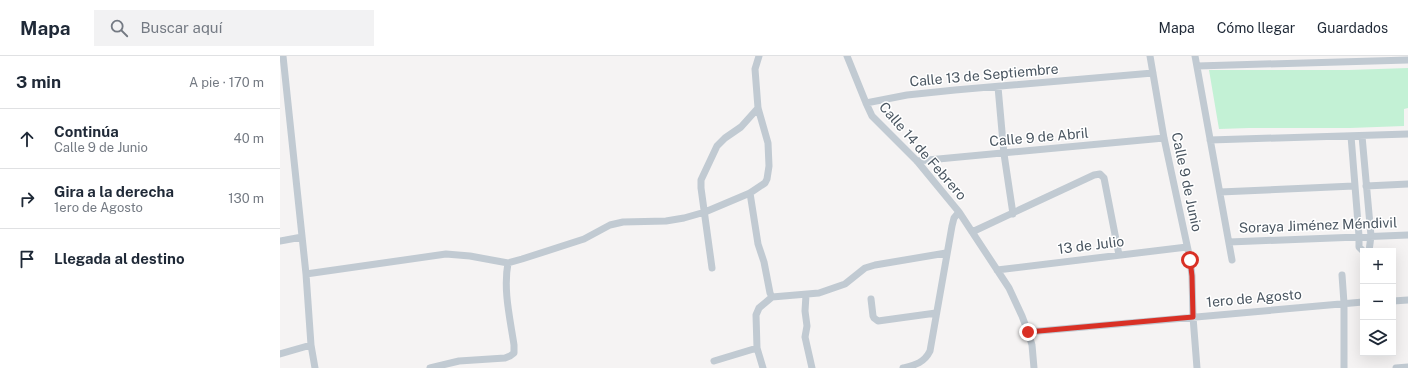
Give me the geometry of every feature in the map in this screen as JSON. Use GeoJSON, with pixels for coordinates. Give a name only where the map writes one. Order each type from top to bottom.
{"type":"FeatureCollection","features":[{"type":"Feature","properties":{"kind":"street"},"geometry":{"type":"LineString","coordinates":[[283,56],[306,274],[311,345],[315,368]]}},
{"type":"Feature","properties":{"kind":"street"},"geometry":{"type":"LineString","coordinates":[[306,274],[446,254],[470,256],[508,263],[522,260],[584,239],[610,225],[635,221],[666,221],[684,218],[705,212],[750,193],[764,183],[768,175],[768,144],[758,108],[755,69],[759,56]]}},
{"type":"Feature","properties":{"kind":"street","name":"Calle 14 de Febrero"},"geometry":{"type":"LineString","coordinates":[[848,56],[872,116],[917,161],[958,212],[1009,288],[1028,332],[1032,345],[1034,368]]}},
{"type":"Feature","properties":{"kind":"street","name":"Calle 9 de Junio"},"geometry":{"type":"LineString","coordinates":[[1150,56],[1164,138],[1192,276],[1193,317],[1197,368]]}},
{"type":"Feature","properties":{"kind":"street"},"geometry":{"type":"LineString","coordinates":[[1195,56],[1232,260]]}},
{"type":"Feature","properties":{"kind":"street"},"geometry":{"type":"LineString","coordinates":[[1196,66],[1355,59],[1408,60]]}},
{"type":"Feature","properties":{"kind":"street","name":"Calle 13 de Septiembre"},"geometry":{"type":"LineString","coordinates":[[866,103],[907,95],[1153,73]]}},
{"type":"Feature","properties":{"kind":"street"},"geometry":{"type":"LineString","coordinates":[[998,87],[1004,154],[1013,214]]}},
{"type":"Feature","properties":{"kind":"street"},"geometry":{"type":"LineString","coordinates":[[712,268],[701,180],[717,146],[725,138],[741,128],[758,108]]}},
{"type":"Feature","properties":{"kind":"street"},"geometry":{"type":"LineString","coordinates":[[1210,140],[1408,134]]}},
{"type":"Feature","properties":{"kind":"street"},"geometry":{"type":"LineString","coordinates":[[1351,136],[1360,248]]}},
{"type":"Feature","properties":{"kind":"street"},"geometry":{"type":"LineString","coordinates":[[1362,136],[1371,236],[1369,248]]}},
{"type":"Feature","properties":{"kind":"street","name":"Calle 9 de Abril"},"geometry":{"type":"LineString","coordinates":[[917,161],[1164,138]]}},
{"type":"Feature","properties":{"kind":"street"},"geometry":{"type":"LineString","coordinates":[[972,232],[1100,174],[1104,178],[1119,255]]}},
{"type":"Feature","properties":{"kind":"street"},"geometry":{"type":"LineString","coordinates":[[1366,186],[1408,184]]}},
{"type":"Feature","properties":{"kind":"street"},"geometry":{"type":"LineString","coordinates":[[1220,192],[1354,186]]}},
{"type":"Feature","properties":{"kind":"street"},"geometry":{"type":"LineString","coordinates":[[750,193],[758,244],[764,262],[772,297]]}},
{"type":"Feature","properties":{"kind":"street"},"geometry":{"type":"LineString","coordinates":[[903,368],[921,363],[930,351],[946,253],[954,218],[958,212]]}},
{"type":"Feature","properties":{"kind":"street","name":"Soraya Jiménez Méndivil"},"geometry":{"type":"LineString","coordinates":[[1229,242],[1408,235]]}},
{"type":"Feature","properties":{"kind":"street"},"geometry":{"type":"LineString","coordinates":[[280,241],[302,237]]}},
{"type":"Feature","properties":{"kind":"street","name":"13 de Julio"},"geometry":{"type":"LineString","coordinates":[[997,270],[1187,247]]}},
{"type":"Feature","properties":{"kind":"street"},"geometry":{"type":"LineString","coordinates":[[763,368],[757,348],[756,315],[760,308],[772,297],[819,293],[845,284],[865,268],[946,253]]}},
{"type":"Feature","properties":{"kind":"street"},"geometry":{"type":"LineString","coordinates":[[430,368],[459,360],[505,358],[514,353],[506,290],[506,272],[508,263]]}},
{"type":"Feature","properties":{"kind":"street"},"geometry":{"type":"LineString","coordinates":[[1342,275],[1344,303],[1344,368]]}},
{"type":"Feature","properties":{"kind":"street"},"geometry":{"type":"LineString","coordinates":[[806,295],[805,311],[807,332],[805,337],[812,368]]}},
{"type":"Feature","properties":{"kind":"street"},"geometry":{"type":"LineString","coordinates":[[871,299],[873,316],[878,321],[936,313]]}},
{"type":"Feature","properties":{"kind":"street"},"geometry":{"type":"LineString","coordinates":[[1396,301],[1408,300]]}},
{"type":"Feature","properties":{"kind":"street","name":"1ero de Agosto"},"geometry":{"type":"LineString","coordinates":[[1028,332],[1360,302]]}},
{"type":"Feature","properties":{"kind":"street"},"geometry":{"type":"LineString","coordinates":[[280,354],[311,345]]}},
{"type":"Feature","properties":{"kind":"street"},"geometry":{"type":"LineString","coordinates":[[714,361],[757,348]]}},
{"type":"Feature","properties":{"kind":"street"},"geometry":{"type":"LineString","coordinates":[[1396,368],[1408,367]]}},
{"type":"Feature","properties":{"kind":"green space"},"geometry":{"type":"Polygon","coordinates":[[[1408,68],[1408,108],[1404,109],[1404,126],[1350,128],[1219,129],[1209,70],[1349,70],[1408,68]]]}},
{"type":"Feature","properties":{"kind":"route"},"geometry":{"type":"LineString","coordinates":[[1028,332],[1193,317],[1190,260]]}}]}
